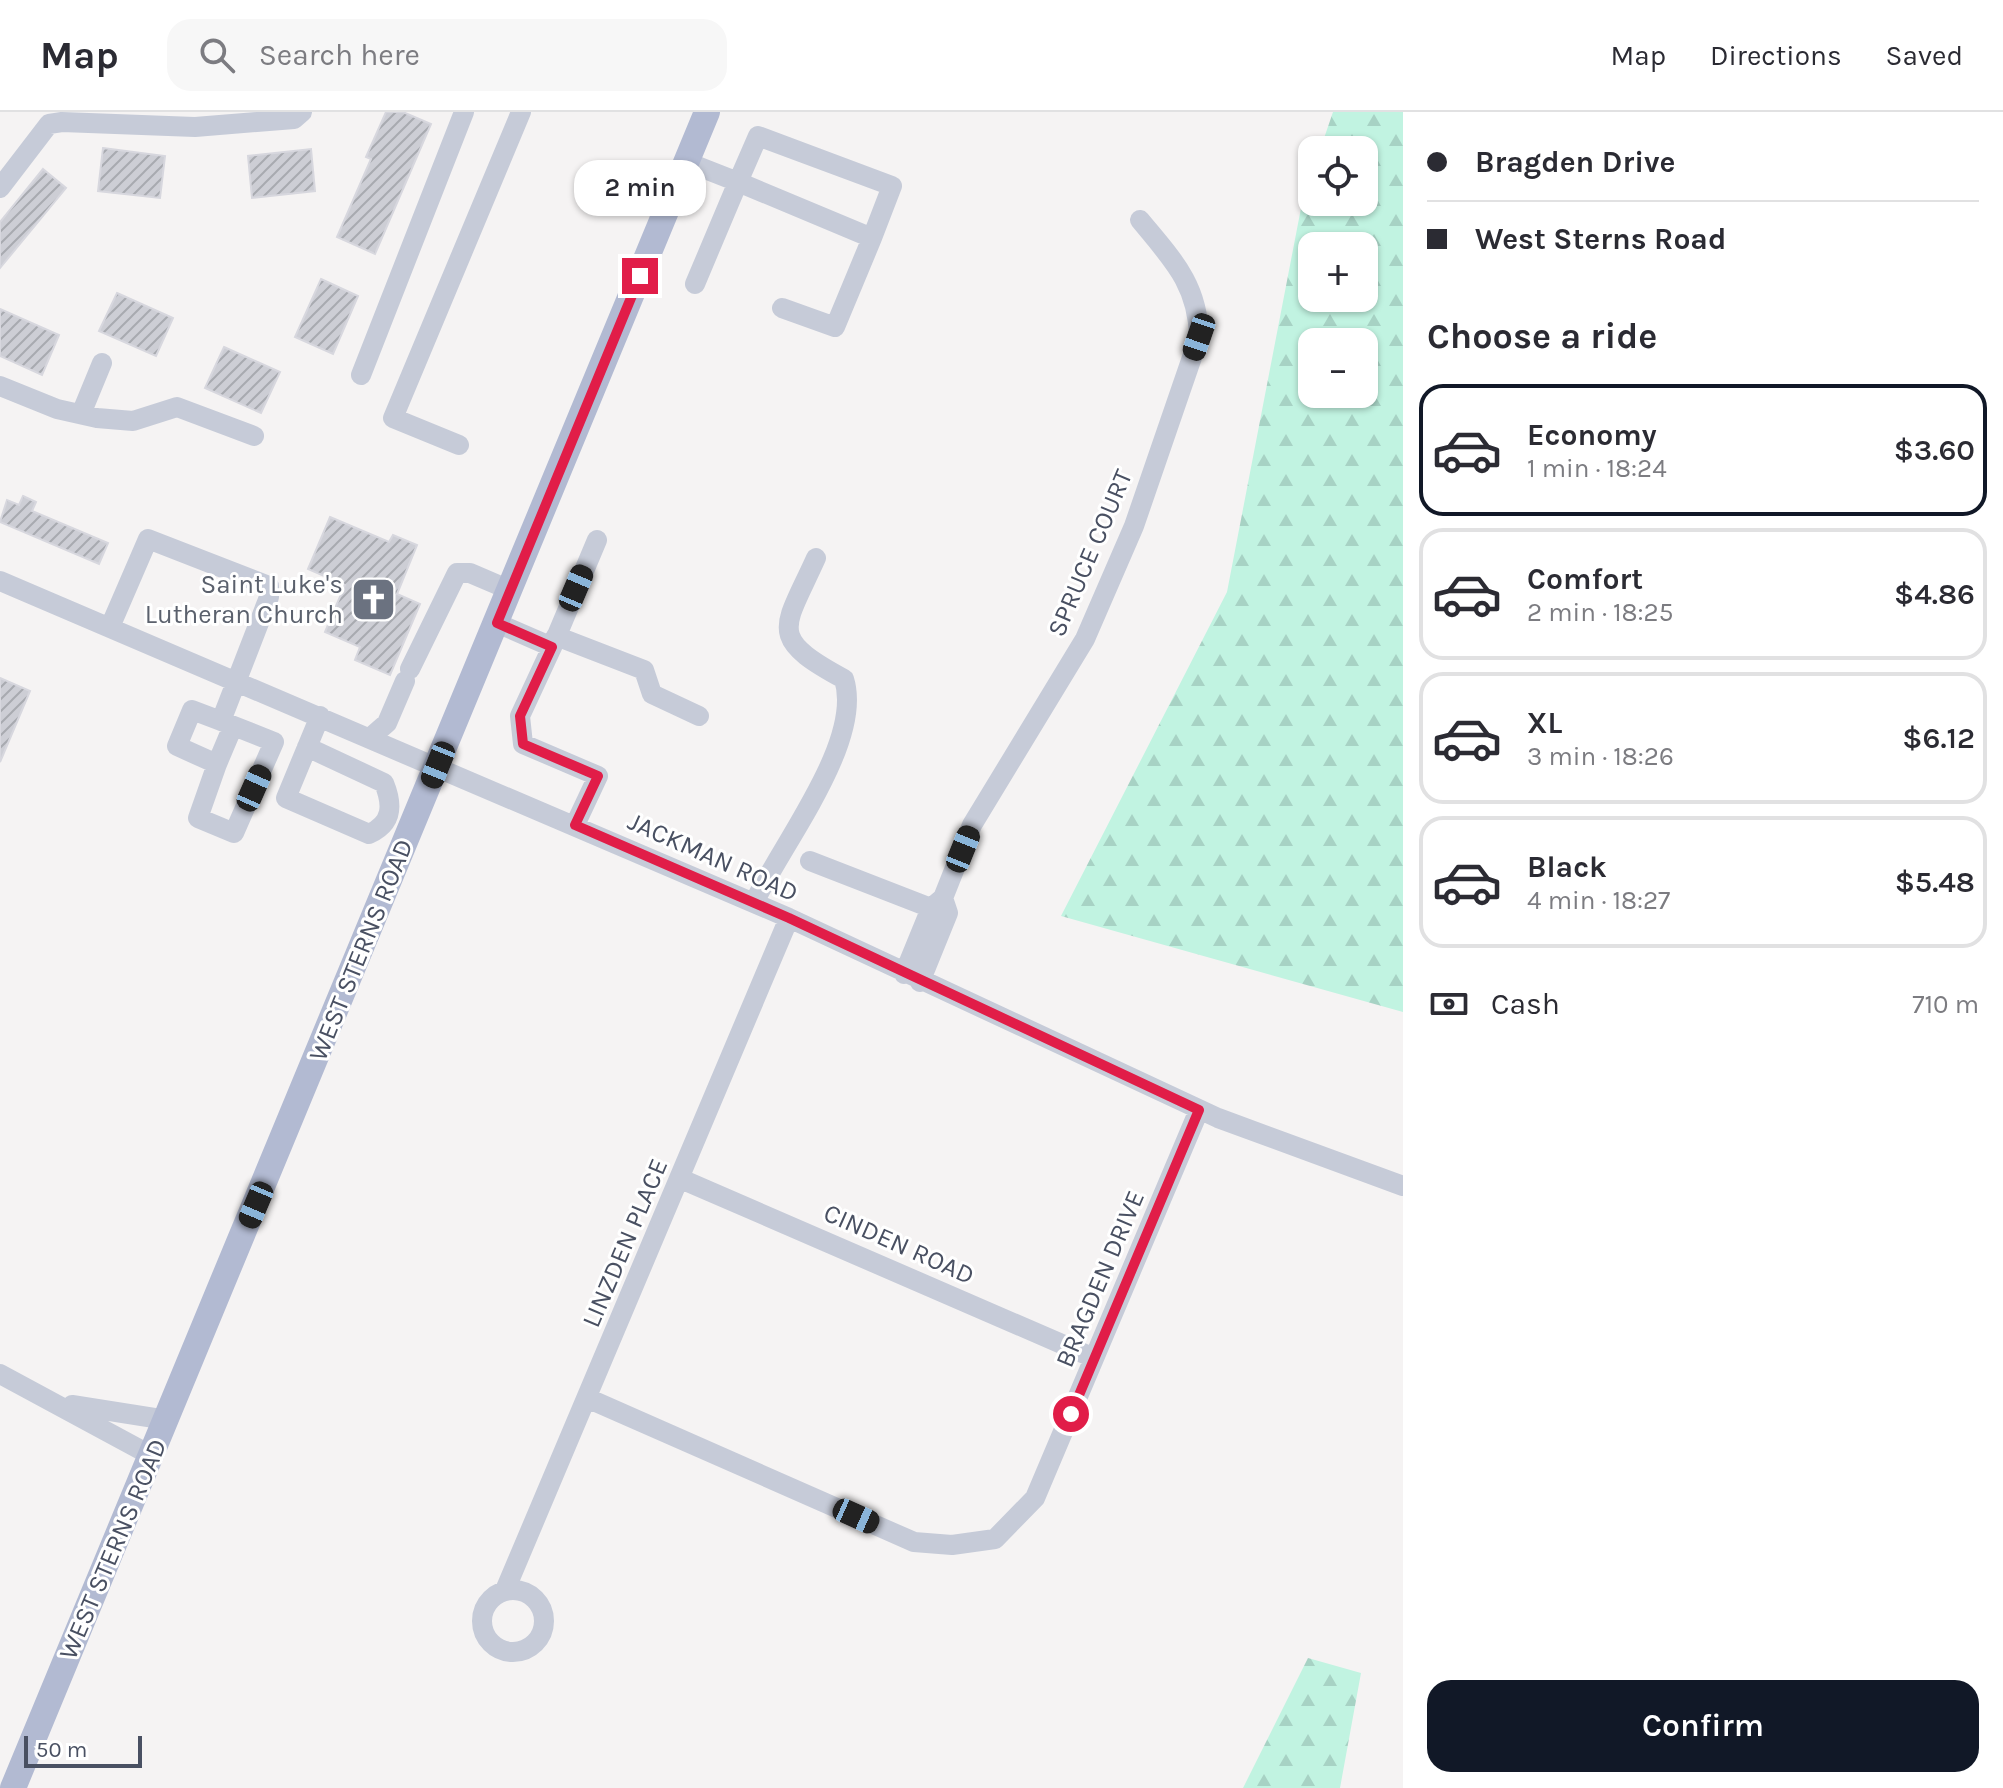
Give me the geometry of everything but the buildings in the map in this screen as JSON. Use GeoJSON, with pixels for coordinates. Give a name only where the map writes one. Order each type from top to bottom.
{"type":"FeatureCollection","features":[{"type":"Feature","properties":{"kind":"main road","name":"WEST STERNS ROAD"},"geometry":{"type":"LineString","coordinates":[[13,1788],[707,112]]}},
{"type":"Feature","properties":{"kind":"street"},"geometry":{"type":"LineString","coordinates":[[0,188],[49,124],[195,127],[294,119],[302,112]]}},
{"type":"Feature","properties":{"kind":"street"},"geometry":{"type":"LineString","coordinates":[[361,375],[464,112]]}},
{"type":"Feature","properties":{"kind":"street"},"geometry":{"type":"LineString","coordinates":[[459,445],[393,418],[521,112]]}},
{"type":"Feature","properties":{"kind":"street"},"geometry":{"type":"LineString","coordinates":[[695,284],[758,136],[892,186],[835,327],[782,308]]}},
{"type":"Feature","properties":{"kind":"street"},"geometry":{"type":"LineString","coordinates":[[687,162],[872,238]]}},
{"type":"Feature","properties":{"kind":"street","name":"SPRUCE COURT"},"geometry":{"type":"LineString","coordinates":[[912,978],[948,913],[937,903],[972,825],[1085,639],[1134,526],[1199,337],[1198,307],[1182,272],[1140,220]]}},
{"type":"Feature","properties":{"kind":"street"},"geometry":{"type":"LineString","coordinates":[[81,414],[102,363]]}},
{"type":"Feature","properties":{"kind":"street"},"geometry":{"type":"LineString","coordinates":[[0,386],[81,414],[133,421],[177,407],[254,436]]}},
{"type":"Feature","properties":{"kind":"street"},"geometry":{"type":"LineString","coordinates":[[110,627],[148,539],[266,584],[269,597],[239,681],[227,723],[217,764],[198,818],[234,833],[274,742],[227,723],[192,710],[177,746],[217,764]]}},
{"type":"Feature","properties":{"kind":"street"},"geometry":{"type":"LineString","coordinates":[[575,825],[598,776],[523,744],[520,716],[597,540]]}},
{"type":"Feature","properties":{"kind":"street"},"geometry":{"type":"LineString","coordinates":[[754,903],[765,878],[806,814],[840,738],[849,695],[844,679],[793,648],[787,633],[792,610],[816,558]]}},
{"type":"Feature","properties":{"kind":"street"},"geometry":{"type":"LineString","coordinates":[[371,737],[387,723],[457,573],[470,573],[510,590]]}},
{"type":"Feature","properties":{"kind":"street","name":"JACKMAN ROAD"},"geometry":{"type":"LineString","coordinates":[[0,581],[438,765],[789,918],[1199,1110],[1403,1186]]}},
{"type":"Feature","properties":{"kind":"street"},"geometry":{"type":"LineString","coordinates":[[497,623],[644,670],[652,694],[699,716]]}},
{"type":"Feature","properties":{"kind":"street"},"geometry":{"type":"LineString","coordinates":[[307,747],[384,783],[392,801],[390,816],[382,828],[369,834],[286,798],[307,747],[320,716]]}},
{"type":"Feature","properties":{"kind":"street"},"geometry":{"type":"LineString","coordinates":[[810,861],[937,903]]}},
{"type":"Feature","properties":{"kind":"street","name":"LINZDEN PLACE"},"geometry":{"type":"LineString","coordinates":[[506,1588],[789,918]]}},
{"type":"Feature","properties":{"kind":"street","name":"BRAGDEN DRIVE"},"geometry":{"type":"LineString","coordinates":[[587,1398],[914,1542],[952,1545],[995,1539],[1035,1498],[1199,1110]]}},
{"type":"Feature","properties":{"kind":"street","name":"CINDEN ROAD"},"geometry":{"type":"LineString","coordinates":[[681,1179],[1094,1358]]}},
{"type":"Feature","properties":{"kind":"street"},"geometry":{"type":"LineString","coordinates":[[0,1374],[152,1456]]}},
{"type":"Feature","properties":{"kind":"street"},"geometry":{"type":"LineString","coordinates":[[60,1404],[167,1420]]}},
{"type":"Feature","properties":{"kind":"green space"},"geometry":{"type":"Polygon","coordinates":[[[1333,112],[1403,112],[1403,1012],[1061,916],[1227,592],[1299,216],[1378,216],[1378,136],[1325,136],[1333,112]]]}},
{"type":"Feature","properties":{"kind":"green space"},"geometry":{"type":"Polygon","coordinates":[[[1308,1658],[1361,1673],[1340,1788],[1243,1788],[1308,1658]]]}},
{"type":"Feature","properties":{"kind":"place","name":"Saint Luke's Lutheran Church"},"geometry":{"type":"Point","coordinates":[374,599]}},
{"type":"Feature","properties":{"kind":"route"},"geometry":{"type":"LineString","coordinates":[[640,276],[497,623],[552,647],[520,716],[523,744],[598,776],[575,825],[789,918],[1199,1110],[1071,1414]]}}]}
